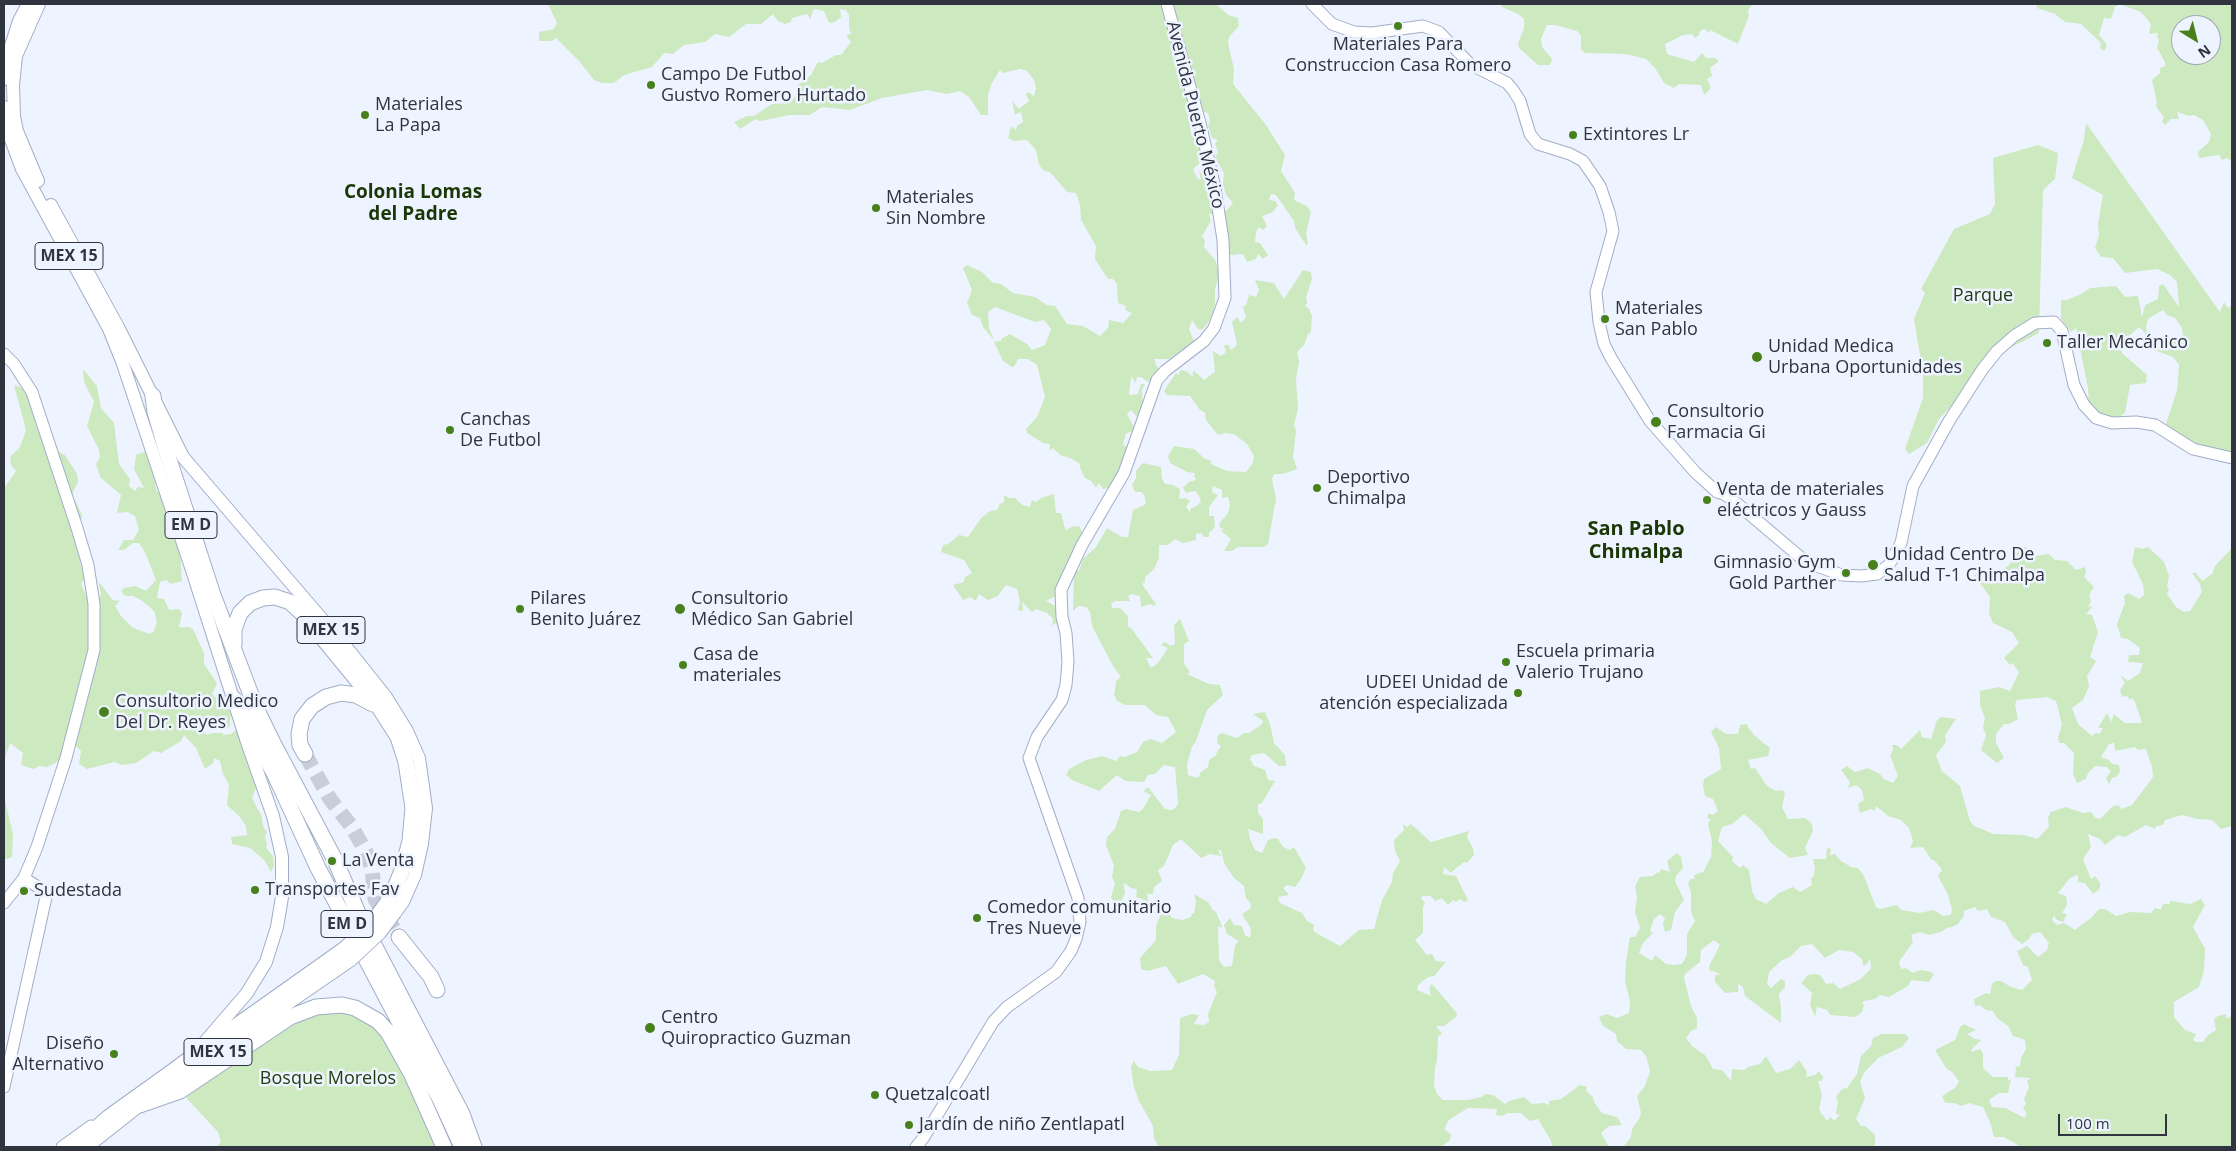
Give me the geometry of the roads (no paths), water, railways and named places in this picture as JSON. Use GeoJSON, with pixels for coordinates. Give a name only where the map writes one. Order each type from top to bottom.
{"type":"FeatureCollection","features":[{"type":"Feature","properties":{"kind":"highway","name":"EM D"},"geometry":{"type":"LineString","coordinates":[[153,396],[155,412],[166,450],[234,654],[273,744],[335,860],[361,920],[462,1114],[474,1147]]}},
{"type":"Feature","properties":{"kind":"highway"},"geometry":{"type":"LineString","coordinates":[[180,1066],[348,954],[372,924],[391,908],[392,895],[403,868],[410,841],[413,808],[406,762],[398,737],[383,713],[303,614],[290,602],[275,597],[263,598],[245,608],[240,613],[234,629],[234,654]]}},
{"type":"Feature","properties":{"kind":"highway"},"geometry":{"type":"LineString","coordinates":[[305,754],[300,745],[299,734],[302,719],[312,706],[326,697],[341,692],[356,695],[370,702],[383,713]]}},
{"type":"Feature","properties":{"kind":"highway","name":"EM D"},"geometry":{"type":"LineString","coordinates":[[234,699],[275,775],[318,868],[440,1099],[462,1147]]}},
{"type":"Feature","properties":{"kind":"highway"},"geometry":{"type":"LineString","coordinates":[[399,937],[438,990]]}},
{"type":"Feature","properties":{"kind":"highway"},"geometry":{"type":"LineString","coordinates":[[140,1105],[180,1091],[290,1017],[316,1007],[342,1005],[355,1008],[378,1021],[388,1032],[411,1074],[444,1147]]}},
{"type":"Feature","properties":{"kind":"main road"},"geometry":{"type":"LineString","coordinates":[[4,79],[9,52],[19,21],[28,4]]}},
{"type":"Feature","properties":{"kind":"main road","name":"MEX 15"},"geometry":{"type":"LineString","coordinates":[[39,4],[30,21],[15,62],[13,101],[17,131],[31,168],[106,304],[183,456],[352,654],[386,697],[407,731],[419,758],[426,808],[422,844],[415,875],[403,902],[391,908]]}},
{"type":"Feature","properties":{"kind":"main road","name":"Avenida Puerto México"},"geometry":{"type":"LineString","coordinates":[[916,1147],[924,1137],[993,1022],[1006,1007],[1056,972],[1071,951],[1076,939],[1080,922],[1078,898],[1029,758],[1036,738],[1062,700],[1066,685],[1068,662],[1066,633],[1062,617],[1061,590],[1082,545],[1124,473],[1157,380],[1165,371],[1195,349],[1209,334],[1217,322],[1225,298],[1223,240],[1215,188],[1200,123],[1167,4]]}},
{"type":"Feature","properties":{"kind":"main road"},"geometry":{"type":"LineString","coordinates":[[1312,4],[1332,24],[1354,32],[1372,33],[1423,26],[1439,32],[1470,64],[1506,83],[1514,90],[1520,101],[1530,134],[1538,144],[1570,154],[1583,161],[1600,186],[1613,231],[1596,292],[1599,322],[1604,344],[1611,358],[1650,421],[1695,472],[1717,492],[1724,494],[1734,501],[1800,557],[1814,565],[1842,575],[1861,576],[1877,574],[1889,565],[1901,543],[1913,486],[1949,421],[1982,370],[1997,351],[2014,336],[2035,323],[2054,322],[2062,331],[2066,339],[2074,385],[2084,405],[2096,418],[2112,423],[2136,422],[2155,425],[2193,449],[2232,458]]}},
{"type":"Feature","properties":{"kind":"main road","name":"MEX 15"},"geometry":{"type":"LineString","coordinates":[[4,107],[7,129],[22,169],[109,329],[122,361],[273,816],[282,857],[282,897],[277,927],[266,962],[252,986],[217,1030],[180,1066],[108,1116],[73,1147]]}},
{"type":"Feature","properties":{"kind":"main road"},"geometry":{"type":"LineString","coordinates":[[4,354],[24,378],[38,406],[78,528],[88,565],[94,604],[94,650],[83,698],[37,847],[24,878],[4,902]]}},
{"type":"Feature","properties":{"kind":"main road"},"geometry":{"type":"LineString","coordinates":[[4,1087],[46,896],[41,889],[24,878]]}},
{"type":"Feature","properties":{"kind":"main road","name":"MEX 15"},"geometry":{"type":"LineString","coordinates":[[88,1147],[140,1105],[348,954]]}},
{"type":"Feature","properties":{"kind":"main road"},"geometry":{"type":"LineString","coordinates":[[4,1036],[14,1043]]}},
{"type":"Feature","properties":{"kind":"main road"},"geometry":{"type":"LineString","coordinates":[[62,1147],[82,1130],[108,1116]]}},
{"type":"Feature","properties":{"kind":"tunnel"},"geometry":{"type":"LineString","coordinates":[[305,754],[330,799],[352,827],[367,854],[372,869],[375,899],[399,937]]}},
{"type":"Feature","properties":{"kind":"place","name":"Materiales Para Construccion Casa Romero"},"geometry":{"type":"Point","coordinates":[1398,26]}},
{"type":"Feature","properties":{"kind":"place","name":"Campo De Futbol Gustvo Romero Hurtado"},"geometry":{"type":"Point","coordinates":[651,85]}},
{"type":"Feature","properties":{"kind":"place","name":"Materiales La Papa"},"geometry":{"type":"Point","coordinates":[365,115]}},
{"type":"Feature","properties":{"kind":"place","name":"Extintores Lr"},"geometry":{"type":"Point","coordinates":[1573,135]}},
{"type":"Feature","properties":{"kind":"place","name":"Materiales Sin Nombre"},"geometry":{"type":"Point","coordinates":[876,208]}},
{"type":"Feature","properties":{"kind":"place","name":"Materiales San Pablo"},"geometry":{"type":"Point","coordinates":[1605,319]}},
{"type":"Feature","properties":{"kind":"place","name":"Taller Mecánico"},"geometry":{"type":"Point","coordinates":[2047,343]}},
{"type":"Feature","properties":{"kind":"place","name":"Unidad Medica Urbana Oportunidades"},"geometry":{"type":"Point","coordinates":[1757,357]}},
{"type":"Feature","properties":{"kind":"place","name":"Consultorio Farmacia Gi"},"geometry":{"type":"Point","coordinates":[1656,422]}},
{"type":"Feature","properties":{"kind":"place","name":"Canchas De Futbol"},"geometry":{"type":"Point","coordinates":[450,430]}},
{"type":"Feature","properties":{"kind":"place","name":"Deportivo Chimalpa"},"geometry":{"type":"Point","coordinates":[1317,488]}},
{"type":"Feature","properties":{"kind":"place","name":"Venta de materiales eléctricos y Gauss"},"geometry":{"type":"Point","coordinates":[1707,500]}},
{"type":"Feature","properties":{"kind":"place","name":"Unidad Centro De Salud T-1 Chimalpa"},"geometry":{"type":"Point","coordinates":[1873,565]}},
{"type":"Feature","properties":{"kind":"place","name":"Gimnasio Gym Gold Parther"},"geometry":{"type":"Point","coordinates":[1846,573]}},
{"type":"Feature","properties":{"kind":"place","name":"Pilares Benito Juárez"},"geometry":{"type":"Point","coordinates":[520,609]}},
{"type":"Feature","properties":{"kind":"place","name":"Consultorio Médico San Gabriel"},"geometry":{"type":"Point","coordinates":[680,609]}},
{"type":"Feature","properties":{"kind":"place","name":"Escuela primaria Valerio Trujano"},"geometry":{"type":"Point","coordinates":[1506,662]}},
{"type":"Feature","properties":{"kind":"place","name":"Casa de materiales"},"geometry":{"type":"Point","coordinates":[683,665]}},
{"type":"Feature","properties":{"kind":"place","name":"UDEEI Unidad de atención especializada"},"geometry":{"type":"Point","coordinates":[1518,693]}},
{"type":"Feature","properties":{"kind":"place","name":"Consultorio Medico Del Dr. Reyes"},"geometry":{"type":"Point","coordinates":[104,712]}},
{"type":"Feature","properties":{"kind":"place","name":"La Venta"},"geometry":{"type":"Point","coordinates":[332,861]}},
{"type":"Feature","properties":{"kind":"place","name":"Transportes Fav"},"geometry":{"type":"Point","coordinates":[255,890]}},
{"type":"Feature","properties":{"kind":"place","name":"Sudestada"},"geometry":{"type":"Point","coordinates":[24,891]}},
{"type":"Feature","properties":{"kind":"place","name":"Comedor comunitario Tres Nueve"},"geometry":{"type":"Point","coordinates":[977,918]}},
{"type":"Feature","properties":{"kind":"place","name":"Centro Quiropractico Guzman"},"geometry":{"type":"Point","coordinates":[650,1028]}},
{"type":"Feature","properties":{"kind":"place","name":"Diseño Alternativo"},"geometry":{"type":"Point","coordinates":[114,1054]}},
{"type":"Feature","properties":{"kind":"place","name":"Quetzalcoatl"},"geometry":{"type":"Point","coordinates":[875,1095]}},
{"type":"Feature","properties":{"kind":"place","name":"Jardín de niño Zentlapatl"},"geometry":{"type":"Point","coordinates":[909,1125]}},
{"type":"Feature","properties":{"kind":"district","name":"Colonia Lomas del Padre"},"geometry":{"type":"Point","coordinates":[413,204]}},
{"type":"Feature","properties":{"kind":"district","name":"San Pablo Chimalpa"},"geometry":{"type":"Point","coordinates":[1636,540]}},
{"type":"Feature","properties":{"kind":"park label","name":"Parque"},"geometry":{"type":"Point","coordinates":[1983,296]}},
{"type":"Feature","properties":{"kind":"park label","name":"Bosque Morelos"},"geometry":{"type":"Point","coordinates":[328,1079]}}]}
